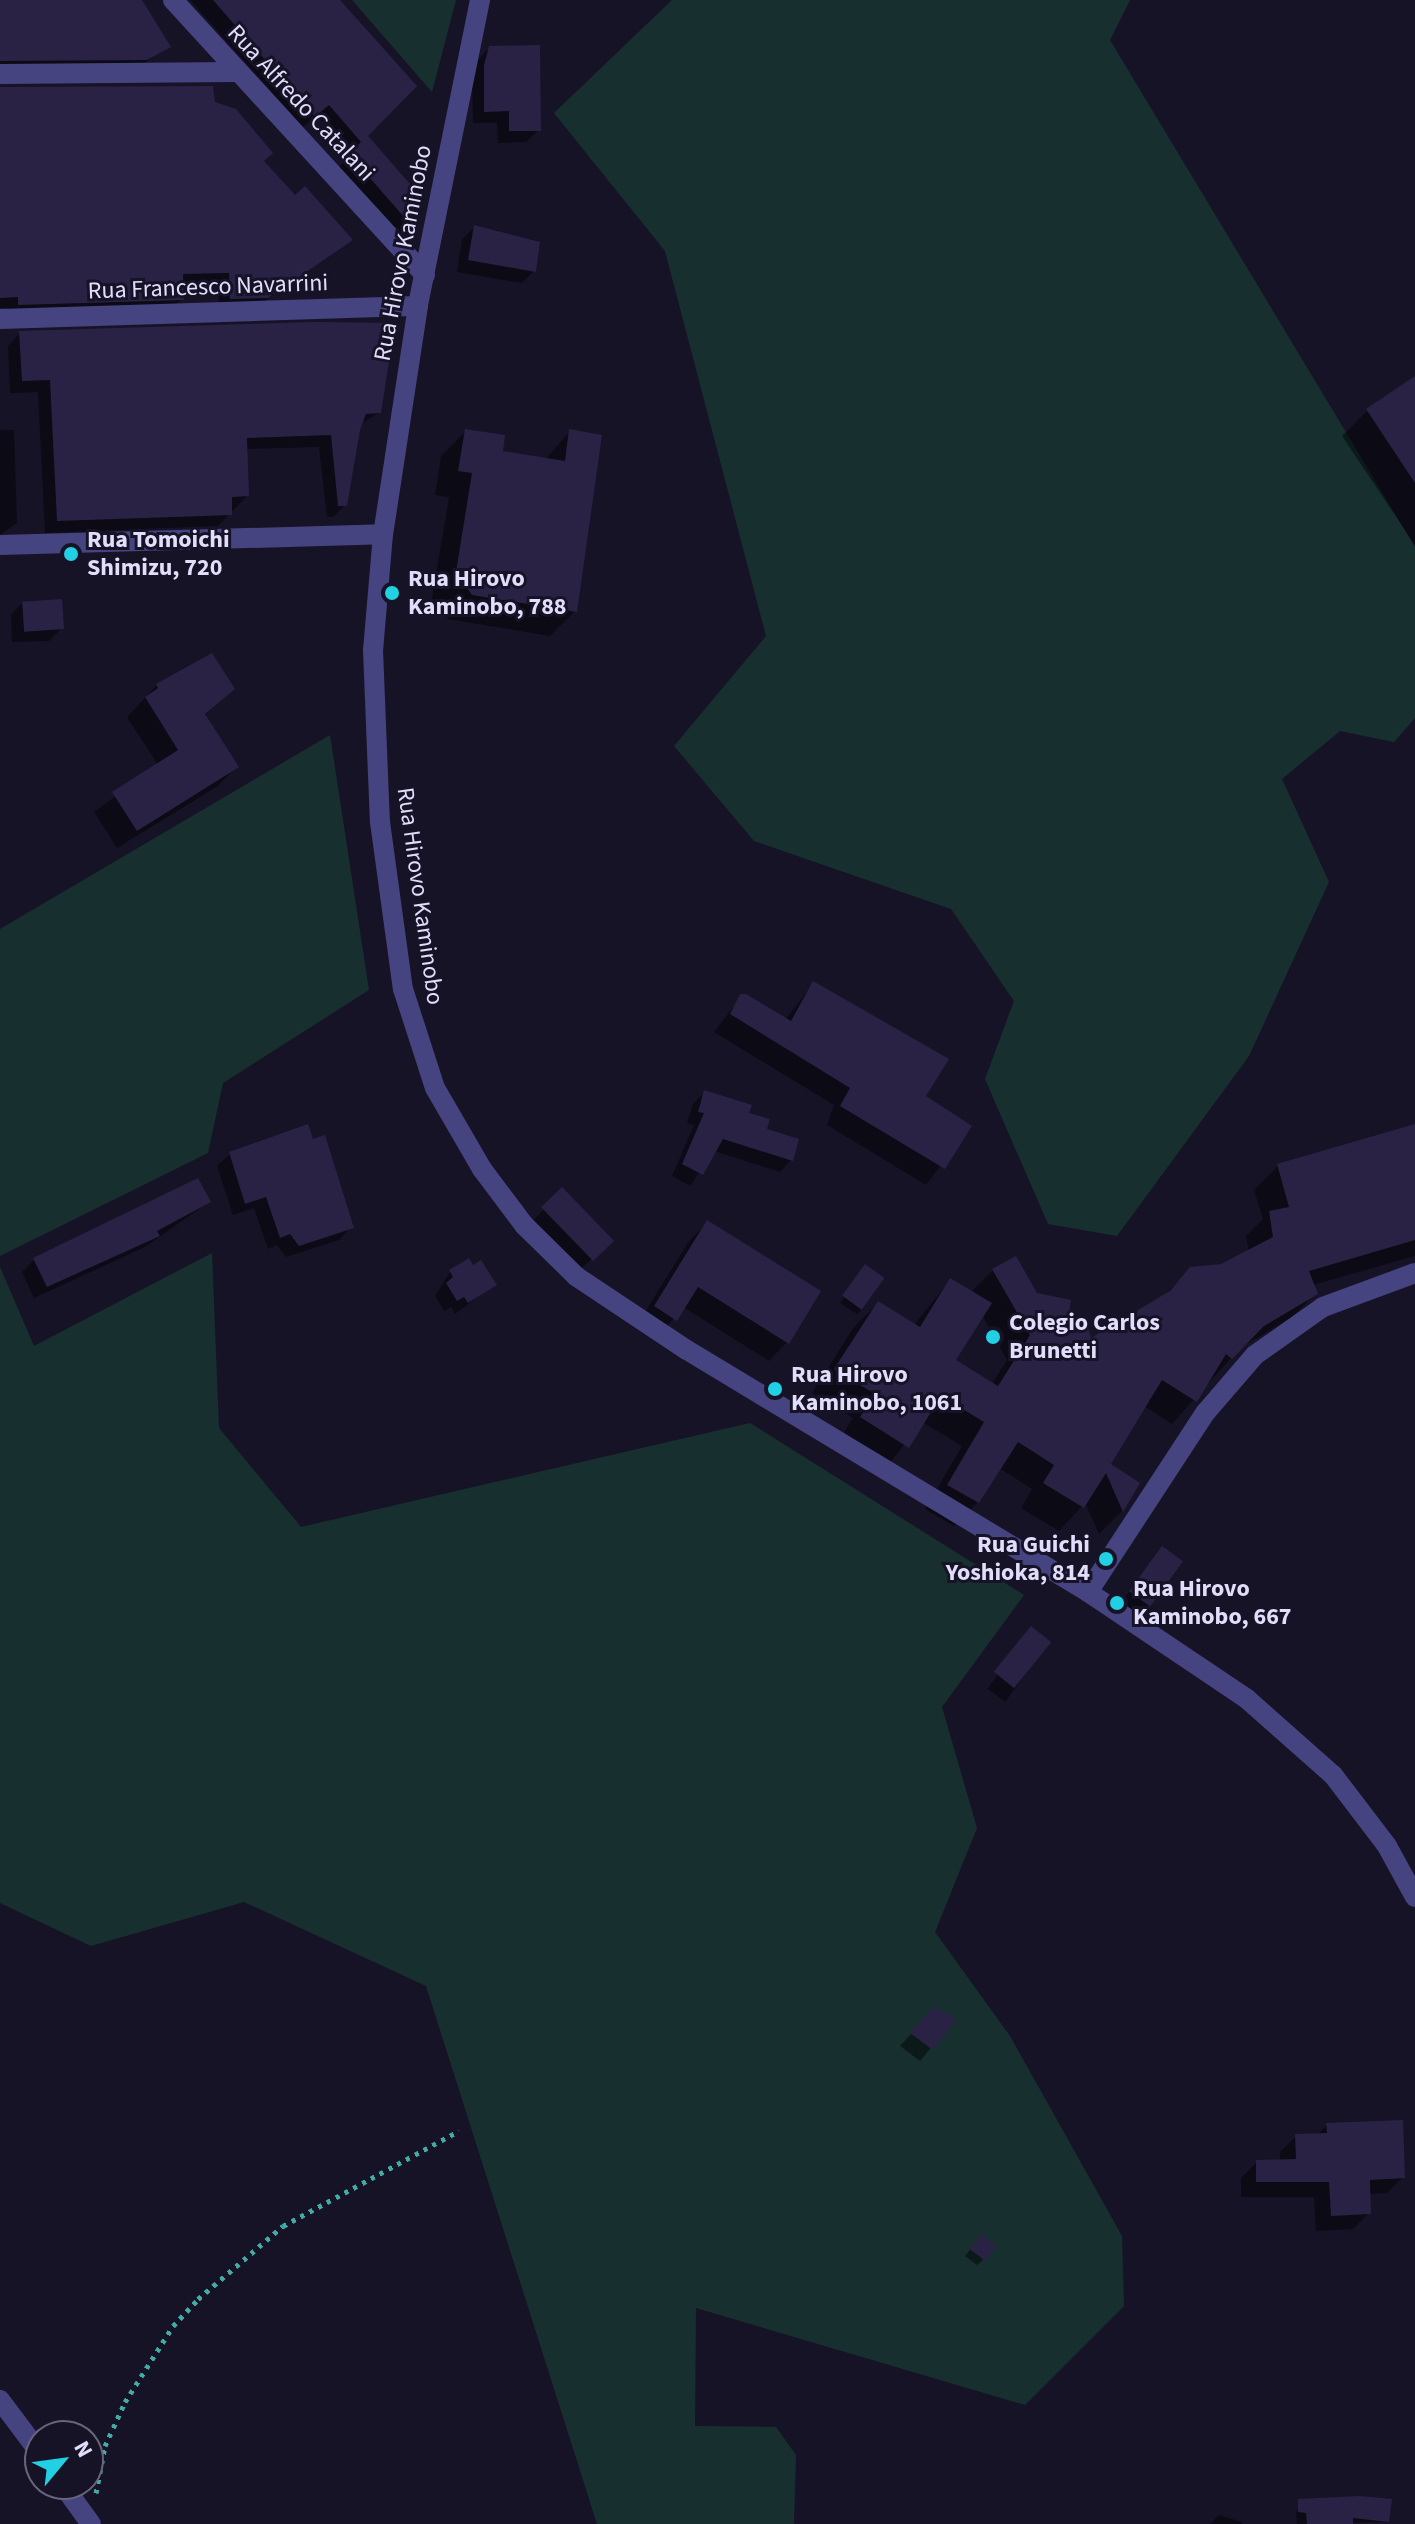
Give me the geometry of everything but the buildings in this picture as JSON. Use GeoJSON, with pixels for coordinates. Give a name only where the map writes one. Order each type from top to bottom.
{"type":"FeatureCollection","features":[{"type":"Feature","properties":{"kind":"street","name":"Rua Alfredo Catalani"},"geometry":{"type":"LineString","coordinates":[[173,0],[235,72],[425,275]]}},
{"type":"Feature","properties":{"kind":"street","name":"Rua Hirovo Kaminobo"},"geometry":{"type":"LineString","coordinates":[[480,0],[418,306],[383,534],[372,707],[380,822],[403,989],[435,1088],[482,1169],[524,1225],[577,1277],[687,1350],[1088,1592],[1293,1736],[1361,1808],[1415,1897]]}},
{"type":"Feature","properties":{"kind":"street"},"geometry":{"type":"LineString","coordinates":[[0,74],[235,72]]}},
{"type":"Feature","properties":{"kind":"street","name":"Rua Francesco Navarrini"},"geometry":{"type":"LineString","coordinates":[[0,319],[418,306]]}},
{"type":"Feature","properties":{"kind":"street"},"geometry":{"type":"LineString","coordinates":[[0,545],[383,534]]}},
{"type":"Feature","properties":{"kind":"street"},"geometry":{"type":"LineString","coordinates":[[1088,1592],[1206,1412],[1255,1355],[1323,1307],[1415,1273]]}},
{"type":"Feature","properties":{"kind":"street"},"geometry":{"type":"LineString","coordinates":[[0,2400],[24,2432]]}},
{"type":"Feature","properties":{"kind":"street"},"geometry":{"type":"LineString","coordinates":[[77,2500],[93,2517]]}},
{"type":"Feature","properties":{"kind":"path"},"geometry":{"type":"LineString","coordinates":[[93,2517],[97,2477],[114,2424],[153,2354],[198,2299],[283,2226],[459,2131]]}},
{"type":"Feature","properties":{"kind":"green space"},"geometry":{"type":"Polygon","coordinates":[[[352,0],[456,0],[432,92],[352,0]]]}},
{"type":"Feature","properties":{"kind":"green space"},"geometry":{"type":"Polygon","coordinates":[[[672,0],[1130,0],[1110,40],[1415,547],[1415,718],[1394,742],[1340,731],[1282,779],[1329,882],[1249,1056],[1117,1236],[1048,1224],[985,1079],[1014,1001],[951,909],[754,841],[674,746],[766,636],[665,251],[554,113],[672,0]]]}},
{"type":"Feature","properties":{"kind":"green space"},"geometry":{"type":"Polygon","coordinates":[[[330,735],[369,990],[223,1083],[208,1153],[0,1256],[0,929],[330,735]]]}},
{"type":"Feature","properties":{"kind":"green space"},"geometry":{"type":"Polygon","coordinates":[[[212,1253],[219,1428],[301,1527],[750,1423],[1024,1595],[942,1707],[977,1828],[935,1932],[1010,2036],[1122,2236],[1124,2306],[1025,2405],[696,2308],[695,2426],[776,2427],[796,2455],[794,2524],[597,2524],[426,1986],[244,1902],[91,1946],[0,1903],[0,1267],[34,1346],[212,1253]]]}},
{"type":"Feature","properties":{"kind":"place","name":"Rua Tomoichi Shimizu, 720"},"geometry":{"type":"Point","coordinates":[71,554]}},
{"type":"Feature","properties":{"kind":"place","name":"Rua Hirovo Kaminobo, 788"},"geometry":{"type":"Point","coordinates":[392,593]}},
{"type":"Feature","properties":{"kind":"place","name":"Colegio Carlos Brunetti"},"geometry":{"type":"Point","coordinates":[993,1337]}},
{"type":"Feature","properties":{"kind":"place","name":"Rua Hirovo Kaminobo, 1061"},"geometry":{"type":"Point","coordinates":[775,1389]}},
{"type":"Feature","properties":{"kind":"place","name":"Rua Guichi Yoshioka, 814"},"geometry":{"type":"Point","coordinates":[1106,1559]}},
{"type":"Feature","properties":{"kind":"place","name":"Rua Hirovo Kaminobo, 667"},"geometry":{"type":"Point","coordinates":[1117,1603]}}]}
